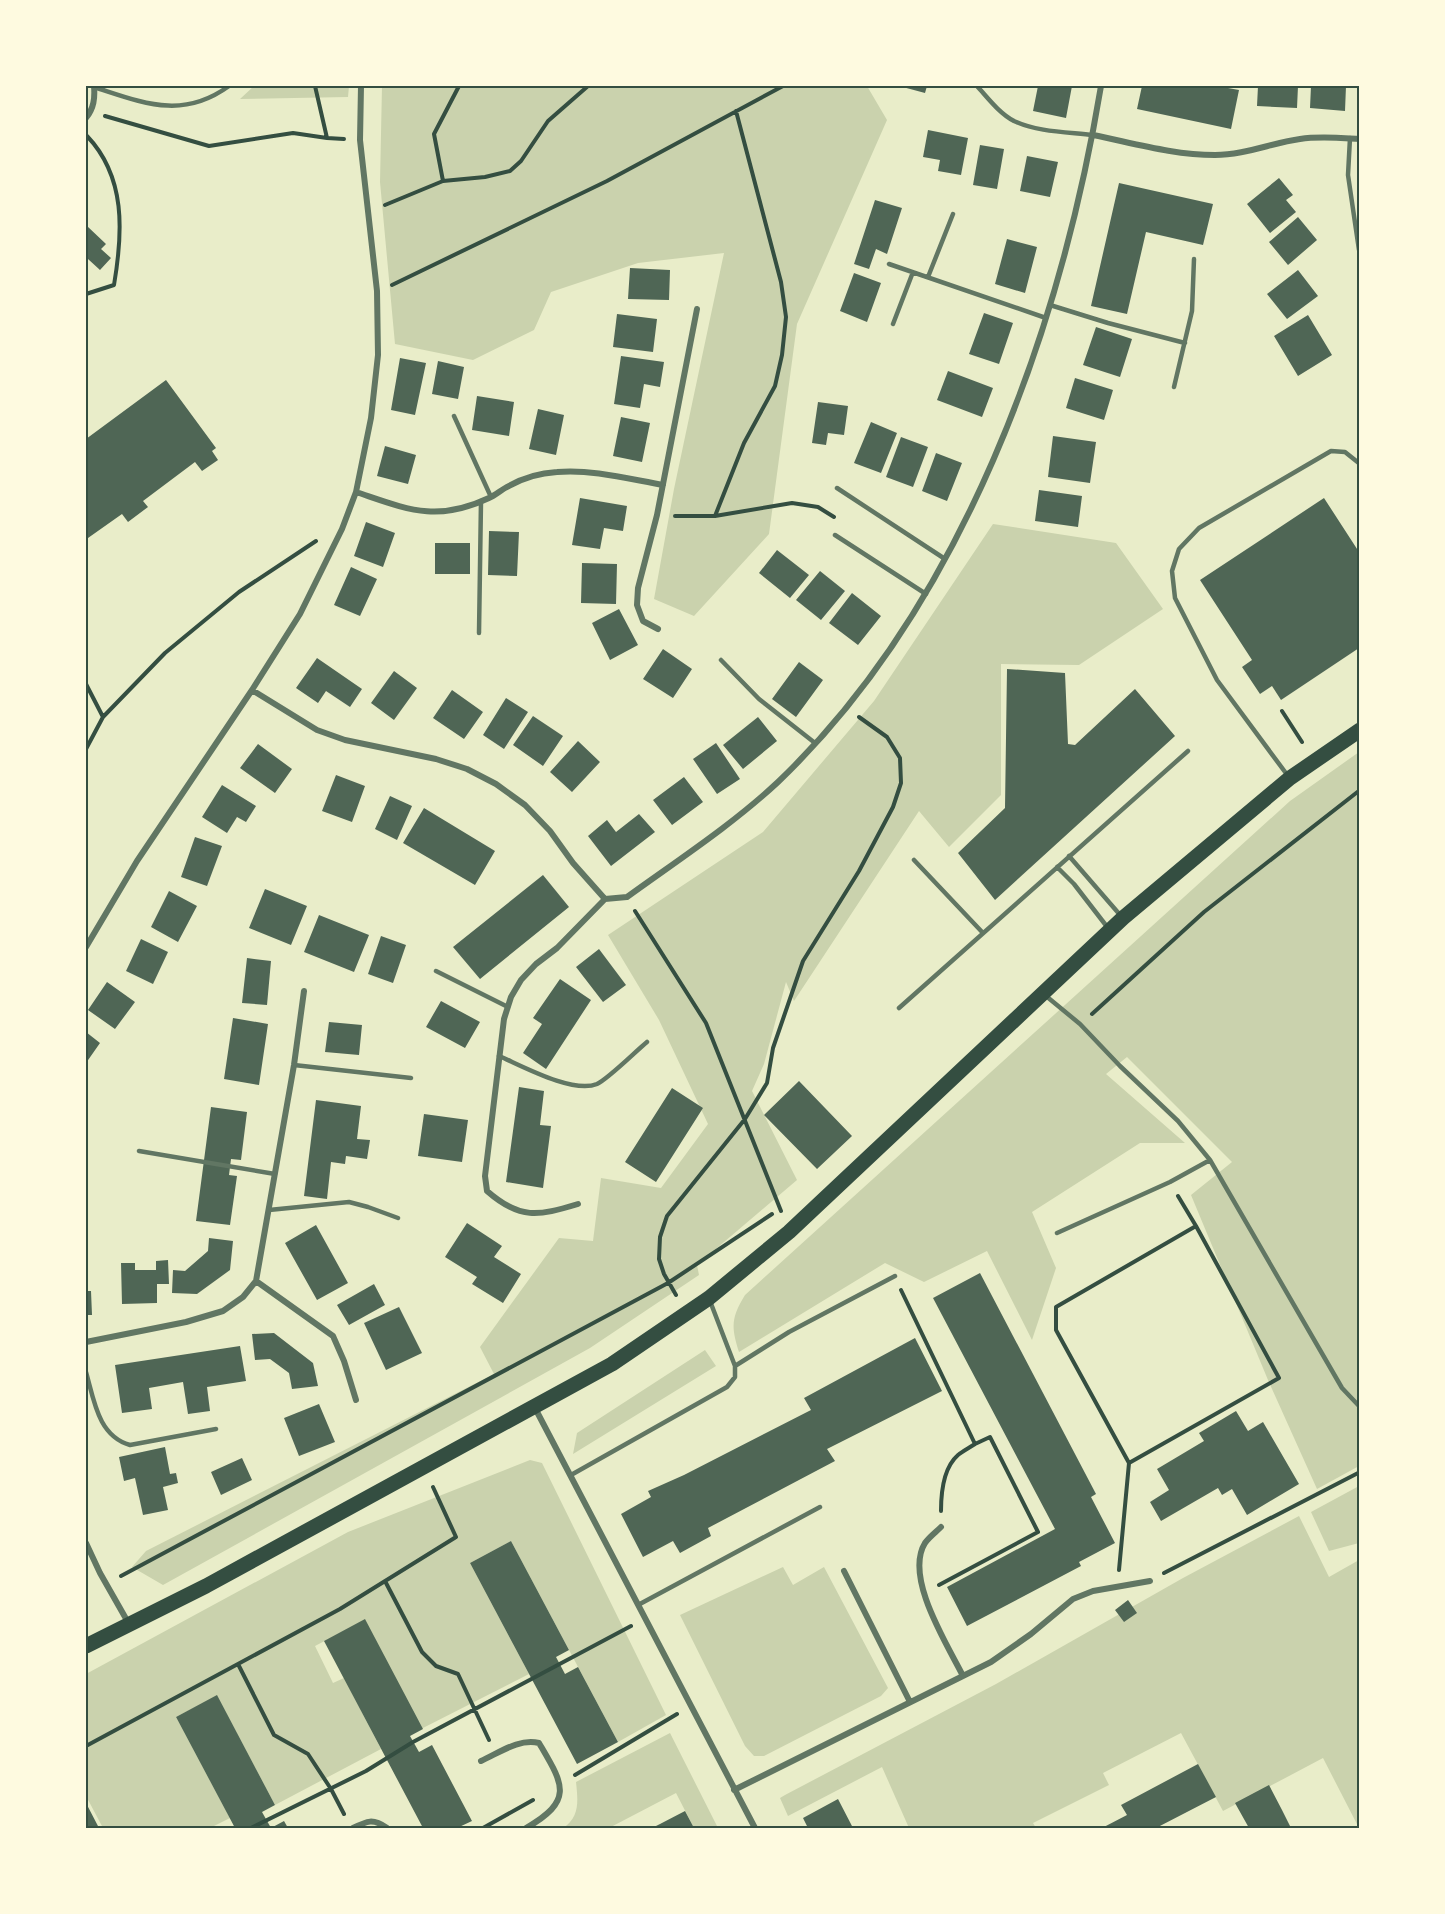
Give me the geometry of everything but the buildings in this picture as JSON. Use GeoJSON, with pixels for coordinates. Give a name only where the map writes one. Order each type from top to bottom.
{"type":"FeatureCollection","features":[{"type":"Feature","properties":{"kind":"main road"},"geometry":{"type":"LineString","coordinates":[[86,1646],[206,1586],[612,1364],[709,1298],[789,1232],[1123,918],[1290,778],[1359,730]]}},
{"type":"Feature","properties":{"kind":"street"},"geometry":{"type":"LineString","coordinates":[[86,118],[94,101],[94,86]]}},
{"type":"Feature","properties":{"kind":"street"},"geometry":{"type":"LineString","coordinates":[[86,947],[137,861],[300,614],[342,529],[356,492],[371,418],[378,355],[377,291],[360,141],[361,86]]}},
{"type":"Feature","properties":{"kind":"street"},"geometry":{"type":"LineString","coordinates":[[578,1204],[548,1213],[525,1213],[501,1204],[487,1191],[485,1176],[504,1019],[508,1006],[521,980],[536,964],[557,948],[605,899],[627,897],[740,816],[778,781],[847,708],[926,594],[986,477],[1007,427],[1046,318],[1076,211],[1101,86]]}},
{"type":"Feature","properties":{"kind":"street"},"geometry":{"type":"LineString","coordinates":[[1093,135],[1180,152],[1216,155],[1253,150],[1300,139],[1322,137],[1359,139]]}},
{"type":"Feature","properties":{"kind":"street"},"geometry":{"type":"LineString","coordinates":[[658,629],[644,621],[637,605],[638,588],[657,515],[697,309]]}},
{"type":"Feature","properties":{"kind":"street"},"geometry":{"type":"LineString","coordinates":[[356,492],[407,509],[430,513],[459,510],[531,476],[558,472],[588,473],[663,485]]}},
{"type":"Feature","properties":{"kind":"street"},"geometry":{"type":"LineString","coordinates":[[252,690],[317,730],[345,740],[436,759],[467,769],[496,783],[525,805],[550,831],[573,863],[605,899]]}},
{"type":"Feature","properties":{"kind":"street"},"geometry":{"type":"LineString","coordinates":[[86,1342],[186,1322],[224,1311],[243,1297],[256,1281],[294,1065],[304,991]]}},
{"type":"Feature","properties":{"kind":"street"},"geometry":{"type":"LineString","coordinates":[[256,1281],[333,1336],[344,1360],[356,1400]]}},
{"type":"Feature","properties":{"kind":"street"},"geometry":{"type":"LineString","coordinates":[[534,1407],[755,1828]]}},
{"type":"Feature","properties":{"kind":"street"},"geometry":{"type":"LineString","coordinates":[[941,1527],[925,1542],[920,1554],[918,1570],[923,1593],[963,1676]]}},
{"type":"Feature","properties":{"kind":"street"},"geometry":{"type":"LineString","coordinates":[[86,1543],[129,1624]]}},
{"type":"Feature","properties":{"kind":"street"},"geometry":{"type":"LineString","coordinates":[[844,1571],[910,1702]]}},
{"type":"Feature","properties":{"kind":"street"},"geometry":{"type":"LineString","coordinates":[[734,1790],[991,1662],[1023,1640],[1073,1599],[1093,1591],[1150,1581]]}},
{"type":"Feature","properties":{"kind":"street"},"geometry":{"type":"LineString","coordinates":[[481,1761],[521,1742],[539,1743],[558,1775],[560,1793],[554,1809],[526,1828]]}},
{"type":"Feature","properties":{"kind":"street"},"geometry":{"type":"LineString","coordinates":[[353,1828],[367,1821],[380,1823],[387,1828]]}},
{"type":"Feature","properties":{"kind":"lane"},"geometry":{"type":"LineString","coordinates":[[94,86],[146,103],[160,105],[193,104],[214,97],[229,86]]}},
{"type":"Feature","properties":{"kind":"lane"},"geometry":{"type":"LineString","coordinates":[[977,86],[994,106],[1014,121],[1038,128],[1093,135]]}},
{"type":"Feature","properties":{"kind":"lane"},"geometry":{"type":"LineString","coordinates":[[1350,138],[1348,175],[1359,250]]}},
{"type":"Feature","properties":{"kind":"lane"},"geometry":{"type":"LineString","coordinates":[[927,277],[953,214]]}},
{"type":"Feature","properties":{"kind":"lane"},"geometry":{"type":"LineString","coordinates":[[1174,387],[1192,311],[1194,259]]}},
{"type":"Feature","properties":{"kind":"lane"},"geometry":{"type":"LineString","coordinates":[[889,264],[1046,318]]}},
{"type":"Feature","properties":{"kind":"lane"},"geometry":{"type":"LineString","coordinates":[[893,324],[913,272]]}},
{"type":"Feature","properties":{"kind":"lane"},"geometry":{"type":"LineString","coordinates":[[1050,305],[1185,343]]}},
{"type":"Feature","properties":{"kind":"lane"},"geometry":{"type":"LineString","coordinates":[[454,416],[490,497]]}},
{"type":"Feature","properties":{"kind":"lane"},"geometry":{"type":"LineString","coordinates":[[1290,778],[1217,680],[1175,598],[1172,571],[1179,549],[1199,528],[1331,451],[1345,452],[1359,464]]}},
{"type":"Feature","properties":{"kind":"lane"},"geometry":{"type":"LineString","coordinates":[[837,488],[945,559]]}},
{"type":"Feature","properties":{"kind":"lane"},"geometry":{"type":"LineString","coordinates":[[479,633],[481,501]]}},
{"type":"Feature","properties":{"kind":"lane"},"geometry":{"type":"LineString","coordinates":[[836,535],[926,594]]}},
{"type":"Feature","properties":{"kind":"lane"},"geometry":{"type":"LineString","coordinates":[[721,660],[759,699],[815,743]]}},
{"type":"Feature","properties":{"kind":"lane"},"geometry":{"type":"LineString","coordinates":[[899,1008],[1188,751]]}},
{"type":"Feature","properties":{"kind":"lane"},"geometry":{"type":"LineString","coordinates":[[1069,856],[1123,918]]}},
{"type":"Feature","properties":{"kind":"lane"},"geometry":{"type":"LineString","coordinates":[[914,860],[983,933]]}},
{"type":"Feature","properties":{"kind":"lane"},"geometry":{"type":"LineString","coordinates":[[1057,867],[1074,884],[1110,930]]}},
{"type":"Feature","properties":{"kind":"lane"},"geometry":{"type":"LineString","coordinates":[[436,971],[508,1006]]}},
{"type":"Feature","properties":{"kind":"lane"},"geometry":{"type":"LineString","coordinates":[[1043,994],[1080,1024],[1178,1121],[1209,1160],[1342,1388],[1359,1407]]}},
{"type":"Feature","properties":{"kind":"lane"},"geometry":{"type":"LineString","coordinates":[[500,1056],[545,1076],[580,1086],[597,1084],[647,1042]]}},
{"type":"Feature","properties":{"kind":"lane"},"geometry":{"type":"LineString","coordinates":[[294,1065],[411,1078]]}},
{"type":"Feature","properties":{"kind":"lane"},"geometry":{"type":"LineString","coordinates":[[139,1151],[275,1174]]}},
{"type":"Feature","properties":{"kind":"lane"},"geometry":{"type":"LineString","coordinates":[[1057,1233],[1170,1182],[1209,1160]]}},
{"type":"Feature","properties":{"kind":"lane"},"geometry":{"type":"LineString","coordinates":[[269,1210],[349,1202],[398,1218]]}},
{"type":"Feature","properties":{"kind":"lane"},"geometry":{"type":"LineString","coordinates":[[735,1366],[789,1332],[895,1276]]}},
{"type":"Feature","properties":{"kind":"lane"},"geometry":{"type":"LineString","coordinates":[[571,1475],[727,1388],[735,1377],[735,1366],[709,1298]]}},
{"type":"Feature","properties":{"kind":"lane"},"geometry":{"type":"LineString","coordinates":[[86,1371],[100,1420],[119,1442],[130,1445],[216,1429]]}},
{"type":"Feature","properties":{"kind":"lane"},"geometry":{"type":"LineString","coordinates":[[638,1605],[820,1507]]}},
{"type":"Feature","properties":{"kind":"path"},"geometry":{"type":"LineString","coordinates":[[315,86],[327,138]]}},
{"type":"Feature","properties":{"kind":"path"},"geometry":{"type":"LineString","coordinates":[[443,181],[434,134],[459,86]]}},
{"type":"Feature","properties":{"kind":"path"},"geometry":{"type":"LineString","coordinates":[[368,213],[443,181],[485,177],[510,171],[521,161],[548,121],[588,86]]}},
{"type":"Feature","properties":{"kind":"path"},"geometry":{"type":"LineString","coordinates":[[377,291],[432,267],[607,181],[783,86]]}},
{"type":"Feature","properties":{"kind":"path"},"geometry":{"type":"LineString","coordinates":[[91,111],[209,146],[293,133],[360,141]]}},
{"type":"Feature","properties":{"kind":"path"},"geometry":{"type":"LineString","coordinates":[[715,516],[744,443],[775,386],[782,355],[786,317],[779,273],[736,111]]}},
{"type":"Feature","properties":{"kind":"path"},"geometry":{"type":"LineString","coordinates":[[86,134],[101,151],[113,178],[121,216],[119,257],[114,285],[86,294]]}},
{"type":"Feature","properties":{"kind":"path"},"geometry":{"type":"LineString","coordinates":[[657,515],[715,516],[792,503],[818,507],[837,519]]}},
{"type":"Feature","properties":{"kind":"path"},"geometry":{"type":"LineString","coordinates":[[86,749],[103,717],[165,653],[239,592],[323,536],[333,525],[342,529]]}},
{"type":"Feature","properties":{"kind":"path"},"geometry":{"type":"LineString","coordinates":[[86,684],[103,717]]}},
{"type":"Feature","properties":{"kind":"path"},"geometry":{"type":"LineString","coordinates":[[687,1312],[668,1283],[659,1259],[660,1237],[668,1216],[745,1119],[767,1083],[773,1048],[803,961],[859,871],[893,807],[901,783],[900,759],[886,737],[847,708]]}},
{"type":"Feature","properties":{"kind":"path"},"geometry":{"type":"LineString","coordinates":[[1282,711],[1314,761]]}},
{"type":"Feature","properties":{"kind":"path"},"geometry":{"type":"LineString","coordinates":[[1080,1024],[1204,912],[1359,790]]}},
{"type":"Feature","properties":{"kind":"path"},"geometry":{"type":"LineString","coordinates":[[627,897],[706,1023],[789,1232]]}},
{"type":"Feature","properties":{"kind":"path"},"geometry":{"type":"LineString","coordinates":[[1129,1463],[1279,1378],[1170,1182]]}},
{"type":"Feature","properties":{"kind":"path"},"geometry":{"type":"LineString","coordinates":[[107,1584],[668,1283],[780,1209]]}},
{"type":"Feature","properties":{"kind":"path"},"geometry":{"type":"LineString","coordinates":[[1118,1586],[1129,1463],[1056,1330],[1056,1307],[1196,1226]]}},
{"type":"Feature","properties":{"kind":"path"},"geometry":{"type":"LineString","coordinates":[[895,1276],[975,1444]]}},
{"type":"Feature","properties":{"kind":"path"},"geometry":{"type":"LineString","coordinates":[[923,1593],[1038,1532],[990,1437],[956,1456],[946,1474],[941,1495],[941,1527]]}},
{"type":"Feature","properties":{"kind":"path"},"geometry":{"type":"LineString","coordinates":[[86,1746],[340,1609],[456,1537],[424,1468]]}},
{"type":"Feature","properties":{"kind":"path"},"geometry":{"type":"LineString","coordinates":[[1150,1581],[1359,1472]]}},
{"type":"Feature","properties":{"kind":"path"},"geometry":{"type":"LineString","coordinates":[[385,1581],[422,1652],[436,1666],[458,1674],[497,1754]]}},
{"type":"Feature","properties":{"kind":"path"},"geometry":{"type":"LineString","coordinates":[[251,1828],[332,1789],[645,1618]]}},
{"type":"Feature","properties":{"kind":"path"},"geometry":{"type":"LineString","coordinates":[[238,1664],[274,1735],[308,1754],[332,1789],[347,1819]]}},
{"type":"Feature","properties":{"kind":"path"},"geometry":{"type":"LineString","coordinates":[[483,1828],[691,1706]]}},
{"type":"Feature","properties":{"kind":"green space"},"geometry":{"type":"Polygon","coordinates":[[[254,86],[349,86],[348,97],[240,99],[254,86]]]}},
{"type":"Feature","properties":{"kind":"green space"},"geometry":{"type":"Polygon","coordinates":[[[382,86],[867,86],[887,120],[797,324],[769,534],[694,616],[654,599],[674,489],[724,253],[638,263],[551,292],[534,330],[473,360],[395,344],[380,182],[382,86]]]}},
{"type":"Feature","properties":{"kind":"green space"},"geometry":{"type":"Polygon","coordinates":[[[993,524],[1116,543],[1163,609],[1079,665],[1001,664],[1001,795],[949,847],[919,811],[794,1001],[786,982],[764,1064],[752,1091],[797,1180],[697,1265],[699,1275],[590,1348],[163,1585],[132,1567],[146,1551],[494,1374],[480,1347],[559,1238],[593,1241],[601,1178],[661,1188],[708,1124],[659,1020],[608,935],[763,832],[874,701],[993,524]]]}},
{"type":"Feature","properties":{"kind":"green space"},"geometry":{"type":"Polygon","coordinates":[[[1359,752],[1359,1466],[1317,1489],[1268,1380],[1191,1195],[1232,1162],[1127,1057],[1106,1074],[1185,1143],[1140,1143],[1032,1212],[1056,1268],[1032,1340],[987,1251],[924,1282],[885,1263],[739,1352],[734,1323],[737,1310],[745,1295],[1290,801],[1359,752]]]}},
{"type":"Feature","properties":{"kind":"green space"},"geometry":{"type":"Polygon","coordinates":[[[705,1350],[716,1366],[573,1454],[577,1433],[705,1350]]]}},
{"type":"Feature","properties":{"kind":"green space"},"geometry":{"type":"Polygon","coordinates":[[[530,1460],[542,1463],[666,1715],[618,1742],[511,1541],[470,1563],[529,1674],[421,1729],[365,1620],[315,1646],[333,1683],[344,1678],[381,1749],[275,1805],[217,1696],[176,1717],[230,1818],[213,1828],[103,1828],[86,1796],[86,1674],[348,1532],[530,1460]]]}},
{"type":"Feature","properties":{"kind":"green space"},"geometry":{"type":"Polygon","coordinates":[[[1359,1486],[1359,1543],[1329,1551],[1311,1512],[1359,1486]]]}},
{"type":"Feature","properties":{"kind":"green space"},"geometry":{"type":"Polygon","coordinates":[[[1299,1516],[1329,1577],[1359,1560],[1359,1828],[1323,1758],[1223,1811],[1181,1733],[1103,1773],[1109,1785],[1033,1823],[1036,1828],[909,1828],[882,1767],[788,1816],[780,1798],[785,1795],[996,1684],[1183,1578],[1299,1516]]]}},
{"type":"Feature","properties":{"kind":"green space"},"geometry":{"type":"Polygon","coordinates":[[[783,1567],[793,1585],[824,1567],[888,1688],[881,1696],[764,1756],[754,1756],[745,1746],[680,1615],[783,1567]]]}},
{"type":"Feature","properties":{"kind":"green space"},"geometry":{"type":"Polygon","coordinates":[[[670,1733],[718,1828],[694,1828],[676,1793],[609,1828],[563,1828],[569,1824],[577,1808],[576,1782],[670,1733]]]}}]}
